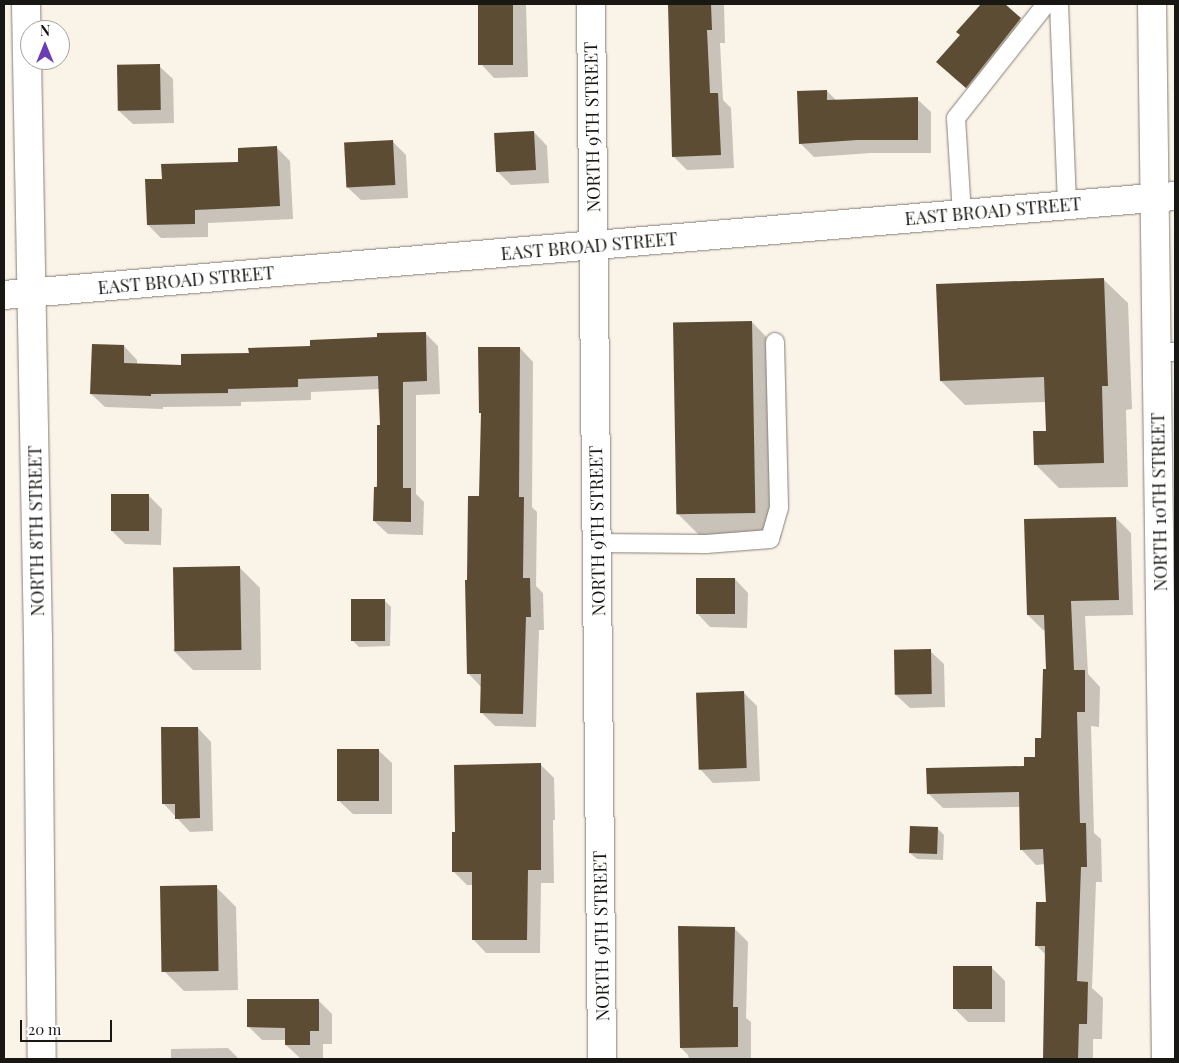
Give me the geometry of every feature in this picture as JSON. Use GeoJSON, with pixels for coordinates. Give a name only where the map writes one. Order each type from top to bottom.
{"type":"FeatureCollection","features":[{"type":"Feature","properties":{"kind":"street","name":"NORTH 8TH STREET"},"geometry":{"type":"LineString","coordinates":[[26,4],[38,638],[42,1059]]}},
{"type":"Feature","properties":{"kind":"street","name":"NORTH 9TH STREET"},"geometry":{"type":"LineString","coordinates":[[591,4],[602,1059]]}},
{"type":"Feature","properties":{"kind":"street","name":"NORTH 10TH STREET"},"geometry":{"type":"LineString","coordinates":[[1152,4],[1165,197],[1166,1059]]}},
{"type":"Feature","properties":{"kind":"street","name":"EAST BROAD STREET"},"geometry":{"type":"LineString","coordinates":[[4,296],[1165,197]]}},
{"type":"Feature","properties":{"kind":"lane"},"geometry":{"type":"LineString","coordinates":[[962,214],[956,118],[1046,4]]}},
{"type":"Feature","properties":{"kind":"lane"},"geometry":{"type":"LineString","coordinates":[[1059,4],[1067,205]]}},
{"type":"Feature","properties":{"kind":"lane"},"geometry":{"type":"LineString","coordinates":[[597,542],[706,544],[770,539],[779,507],[775,342]]}},
{"type":"Feature","properties":{"kind":"building"},"geometry":{"type":"Polygon","coordinates":[[[478,4],[513,4],[513,65],[478,65],[478,4]]]}},
{"type":"Feature","properties":{"kind":"building"},"geometry":{"type":"Polygon","coordinates":[[[668,4],[711,4],[712,30],[707,30],[710,93],[718,93],[721,155],[672,157],[668,4]]]}},
{"type":"Feature","properties":{"kind":"building"},"geometry":{"type":"Polygon","coordinates":[[[981,4],[1005,4],[1021,18],[966,88],[936,62],[960,35],[956,32],[981,4]]]}},
{"type":"Feature","properties":{"kind":"building"},"geometry":{"type":"Polygon","coordinates":[[[160,64],[161,110],[118,111],[117,65],[160,64]]]}},
{"type":"Feature","properties":{"kind":"building"},"geometry":{"type":"Polygon","coordinates":[[[827,90],[827,100],[918,97],[918,140],[857,140],[799,144],[797,91],[827,90]]]}},
{"type":"Feature","properties":{"kind":"building"},"geometry":{"type":"Polygon","coordinates":[[[534,131],[536,170],[496,172],[494,133],[534,131]]]}},
{"type":"Feature","properties":{"kind":"building"},"geometry":{"type":"Polygon","coordinates":[[[393,140],[395,185],[346,188],[344,143],[393,140]]]}},
{"type":"Feature","properties":{"kind":"building"},"geometry":{"type":"Polygon","coordinates":[[[277,146],[280,206],[195,210],[195,224],[147,225],[145,179],[162,179],[161,164],[238,162],[238,148],[277,146]]]}},
{"type":"Feature","properties":{"kind":"building"},"geometry":{"type":"Polygon","coordinates":[[[1104,278],[1108,386],[1102,386],[1104,463],[1034,465],[1033,431],[1046,431],[1044,377],[940,381],[936,284],[1104,278]]]}},
{"type":"Feature","properties":{"kind":"building"},"geometry":{"type":"Polygon","coordinates":[[[752,321],[755,513],[676,514],[673,322],[752,321]]]}},
{"type":"Feature","properties":{"kind":"building"},"geometry":{"type":"Polygon","coordinates":[[[426,332],[427,381],[403,382],[403,488],[411,488],[411,522],[373,521],[374,487],[377,487],[377,425],[380,425],[378,376],[298,379],[298,387],[228,389],[228,393],[151,394],[151,396],[90,394],[92,344],[124,345],[124,363],[181,365],[181,354],[249,353],[248,348],[310,346],[310,340],[377,337],[377,333],[426,332]]]}},
{"type":"Feature","properties":{"kind":"building"},"geometry":{"type":"Polygon","coordinates":[[[478,347],[520,347],[519,497],[524,497],[523,578],[530,578],[531,617],[526,617],[523,714],[480,713],[481,674],[467,674],[465,580],[467,580],[468,496],[479,496],[481,413],[479,413],[478,347]]]}},
{"type":"Feature","properties":{"kind":"building"},"geometry":{"type":"Polygon","coordinates":[[[111,494],[149,494],[149,531],[111,531],[111,494]]]}},
{"type":"Feature","properties":{"kind":"building"},"geometry":{"type":"Polygon","coordinates":[[[1116,517],[1119,600],[1071,601],[1074,670],[1085,670],[1085,712],[1077,712],[1080,823],[1086,823],[1087,867],[1081,867],[1077,981],[1088,982],[1087,1024],[1079,1024],[1078,1059],[1043,1059],[1045,946],[1035,946],[1036,902],[1046,902],[1043,849],[1020,850],[1019,792],[927,794],[926,768],[1024,766],[1024,757],[1035,757],[1035,738],[1041,738],[1043,669],[1046,669],[1044,615],[1027,615],[1024,519],[1116,517]]]}},
{"type":"Feature","properties":{"kind":"building"},"geometry":{"type":"Polygon","coordinates":[[[240,566],[241,650],[174,651],[173,567],[240,566]]]}},
{"type":"Feature","properties":{"kind":"building"},"geometry":{"type":"Polygon","coordinates":[[[696,578],[735,578],[735,614],[696,614],[696,578]]]}},
{"type":"Feature","properties":{"kind":"building"},"geometry":{"type":"Polygon","coordinates":[[[351,599],[385,599],[385,641],[351,641],[351,599]]]}},
{"type":"Feature","properties":{"kind":"building"},"geometry":{"type":"Polygon","coordinates":[[[931,649],[932,694],[895,695],[894,650],[931,649]]]}},
{"type":"Feature","properties":{"kind":"building"},"geometry":{"type":"Polygon","coordinates":[[[744,691],[747,768],[699,770],[696,693],[744,691]]]}},
{"type":"Feature","properties":{"kind":"building"},"geometry":{"type":"Polygon","coordinates":[[[161,727],[198,727],[200,818],[175,819],[175,804],[162,804],[161,727]]]}},
{"type":"Feature","properties":{"kind":"building"},"geometry":{"type":"Polygon","coordinates":[[[337,749],[379,749],[379,801],[337,801],[337,749]]]}},
{"type":"Feature","properties":{"kind":"building"},"geometry":{"type":"Polygon","coordinates":[[[541,763],[541,870],[528,870],[527,940],[472,940],[472,872],[452,872],[452,832],[455,832],[454,765],[541,763]]]}},
{"type":"Feature","properties":{"kind":"building"},"geometry":{"type":"Polygon","coordinates":[[[910,826],[938,827],[937,854],[909,853],[910,826]]]}},
{"type":"Feature","properties":{"kind":"building"},"geometry":{"type":"Polygon","coordinates":[[[217,885],[219,971],[162,972],[160,886],[217,885]]]}},
{"type":"Feature","properties":{"kind":"building"},"geometry":{"type":"Polygon","coordinates":[[[678,926],[735,927],[733,1007],[738,1007],[738,1047],[680,1048],[678,926]]]}},
{"type":"Feature","properties":{"kind":"building"},"geometry":{"type":"Polygon","coordinates":[[[953,966],[992,966],[992,1009],[953,1009],[953,966]]]}},
{"type":"Feature","properties":{"kind":"building"},"geometry":{"type":"Polygon","coordinates":[[[247,999],[319,999],[319,1031],[310,1031],[310,1045],[285,1045],[285,1028],[247,1027],[247,999]]]}}]}
